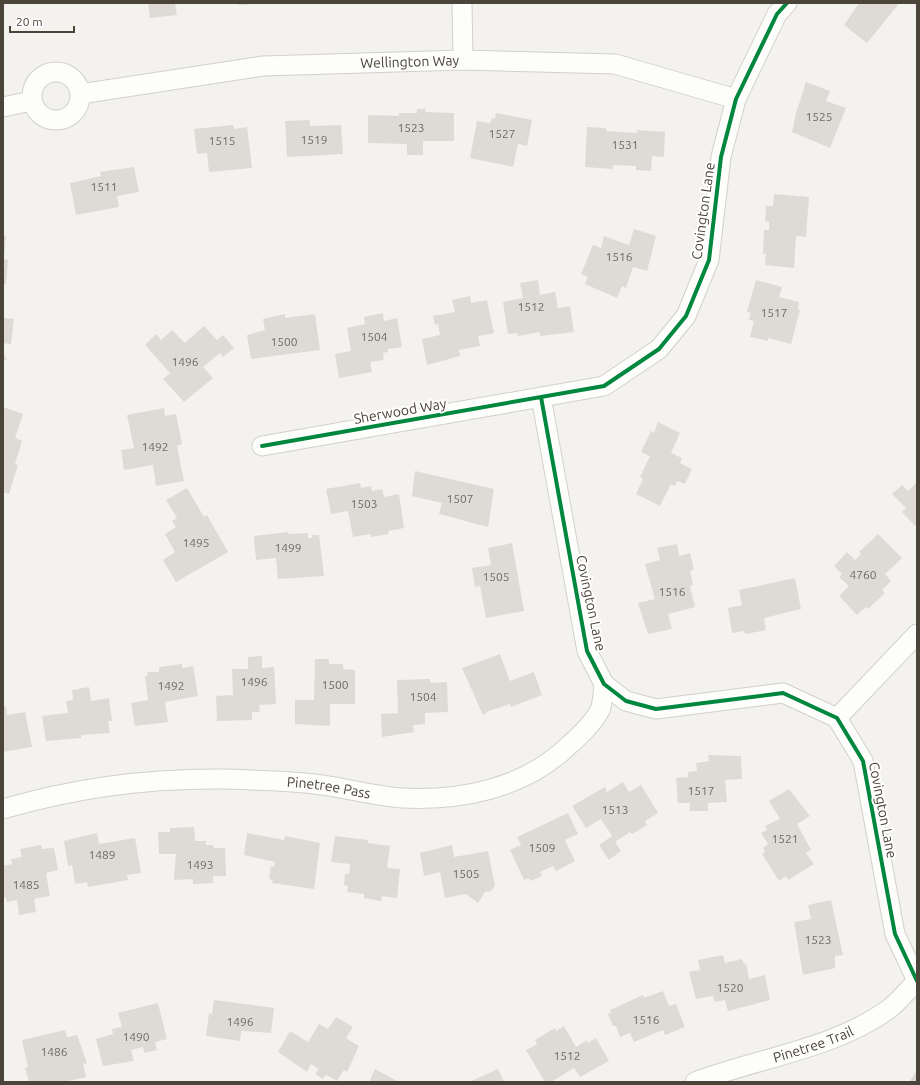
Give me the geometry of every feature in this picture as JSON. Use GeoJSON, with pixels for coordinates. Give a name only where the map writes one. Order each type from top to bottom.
{"type":"FeatureCollection","features":[{"type":"Feature","properties":{"kind":"street"},"geometry":{"type":"LineString","coordinates":[[462,3],[463,60]]}},
{"type":"Feature","properties":{"kind":"street"},"geometry":{"type":"LineString","coordinates":[[736,99],[777,14],[787,3]]}},
{"type":"Feature","properties":{"kind":"street","name":"Wellington Way"},"geometry":{"type":"LineString","coordinates":[[80,94],[263,66],[463,60],[615,64],[736,99]]}},
{"type":"Feature","properties":{"kind":"street"},"geometry":{"type":"LineString","coordinates":[[62,72],[76,82],[80,94],[73,114],[59,121],[44,118],[31,101],[34,84],[46,73],[62,72]]}},
{"type":"Feature","properties":{"kind":"street","name":"Covington Lane"},"geometry":{"type":"LineString","coordinates":[[736,99],[721,157],[710,260],[686,316],[659,349],[604,386],[541,397],[587,651],[604,684],[626,701],[656,709],[783,693],[837,718],[863,761],[895,934],[917,981]]}},
{"type":"Feature","properties":{"kind":"street"},"geometry":{"type":"LineString","coordinates":[[3,107],[31,101]]}},
{"type":"Feature","properties":{"kind":"street","name":"Sherwood Way"},"geometry":{"type":"LineString","coordinates":[[262,446],[541,397]]}},
{"type":"Feature","properties":{"kind":"street"},"geometry":{"type":"LineString","coordinates":[[837,718],[917,634]]}},
{"type":"Feature","properties":{"kind":"street","name":"Pinetree Pass"},"geometry":{"type":"LineString","coordinates":[[3,809],[45,798],[104,788],[194,780],[292,782],[402,798],[457,796],[484,791],[504,786],[523,778],[542,768],[559,755],[588,726],[601,709],[604,684]]}},
{"type":"Feature","properties":{"kind":"street","name":"Pinetree Trail"},"geometry":{"type":"LineString","coordinates":[[695,1082],[810,1046],[862,1026],[890,1008],[917,981]]}},
{"type":"Feature","properties":{"kind":"building"},"geometry":{"type":"Polygon","coordinates":[[[148,3],[175,3],[177,15],[150,18],[148,3]]]}},
{"type":"Feature","properties":{"kind":"building"},"geometry":{"type":"Polygon","coordinates":[[[238,3],[255,3],[255,4],[238,5],[238,3]]]}},
{"type":"Feature","properties":{"kind":"building"},"geometry":{"type":"Polygon","coordinates":[[[859,3],[895,3],[898,5],[867,43],[844,25],[859,3]]]}},
{"type":"Feature","properties":{"kind":"building"},"geometry":{"type":"Polygon","coordinates":[[[806,82],[830,91],[826,101],[846,108],[830,148],[792,132],[796,113],[806,82]]]}},
{"type":"Feature","properties":{"kind":"building"},"geometry":{"type":"Polygon","coordinates":[[[417,109],[426,109],[425,112],[454,113],[454,141],[423,141],[423,155],[407,155],[407,144],[368,143],[368,115],[399,116],[399,113],[417,113],[417,109]]]}},
{"type":"Feature","properties":{"kind":"building"},"geometry":{"type":"Polygon","coordinates":[[[496,113],[532,120],[527,146],[518,144],[513,167],[470,158],[477,121],[490,123],[492,118],[495,119],[496,113]]]}},
{"type":"Feature","properties":{"kind":"building"},"geometry":{"type":"Polygon","coordinates":[[[310,120],[310,126],[341,125],[343,154],[287,157],[285,121],[310,120]]]}},
{"type":"Feature","properties":{"kind":"building"},"geometry":{"type":"Polygon","coordinates":[[[233,125],[234,129],[247,127],[252,168],[209,172],[207,153],[197,154],[194,129],[233,125]]]}},
{"type":"Feature","properties":{"kind":"building"},"geometry":{"type":"Polygon","coordinates":[[[587,127],[606,128],[606,131],[637,133],[637,130],[665,132],[664,157],[652,156],[651,171],[636,170],[636,166],[613,165],[613,169],[585,167],[587,127]]]}},
{"type":"Feature","properties":{"kind":"building"},"geometry":{"type":"Polygon","coordinates":[[[134,167],[139,192],[117,196],[119,207],[76,215],[70,183],[101,176],[100,172],[134,167]]]}},
{"type":"Feature","properties":{"kind":"building"},"geometry":{"type":"Polygon","coordinates":[[[774,194],[809,197],[806,237],[796,236],[794,268],[765,265],[766,254],[763,254],[764,230],[769,230],[769,222],[765,221],[766,206],[773,206],[774,194]]]}},
{"type":"Feature","properties":{"kind":"building"},"geometry":{"type":"Polygon","coordinates":[[[634,229],[656,236],[647,271],[633,267],[626,288],[622,286],[617,298],[585,284],[588,277],[581,274],[593,245],[601,248],[604,236],[629,245],[634,229]]]}},
{"type":"Feature","properties":{"kind":"building"},"geometry":{"type":"Polygon","coordinates":[[[3,236],[6,236],[4,259],[8,260],[6,284],[3,284],[3,236]]]}},
{"type":"Feature","properties":{"kind":"building"},"geometry":{"type":"Polygon","coordinates":[[[538,280],[540,295],[555,292],[558,308],[570,306],[574,332],[540,336],[540,332],[518,336],[517,333],[508,334],[503,302],[523,298],[520,283],[538,280]]]}},
{"type":"Feature","properties":{"kind":"building"},"geometry":{"type":"Polygon","coordinates":[[[756,280],[782,287],[779,297],[799,302],[798,309],[800,310],[791,344],[768,338],[768,341],[750,337],[754,321],[749,320],[751,313],[747,312],[756,280]]]}},
{"type":"Feature","properties":{"kind":"building"},"geometry":{"type":"Polygon","coordinates":[[[470,296],[471,303],[487,300],[494,333],[478,336],[480,346],[459,350],[460,356],[427,365],[422,339],[440,335],[438,324],[435,325],[433,316],[455,312],[452,300],[470,296]]]}},
{"type":"Feature","properties":{"kind":"building"},"geometry":{"type":"Polygon","coordinates":[[[383,313],[384,321],[397,318],[402,347],[388,349],[388,352],[383,353],[384,360],[370,362],[372,372],[339,378],[335,354],[351,351],[347,328],[365,324],[364,317],[383,313]]]}},
{"type":"Feature","properties":{"kind":"building"},"geometry":{"type":"Polygon","coordinates":[[[285,314],[285,318],[315,314],[320,350],[251,359],[247,335],[265,330],[263,319],[285,314]]]}},
{"type":"Feature","properties":{"kind":"building"},"geometry":{"type":"Polygon","coordinates":[[[3,318],[14,319],[11,344],[3,343],[3,318]]]}},
{"type":"Feature","properties":{"kind":"building"},"geometry":{"type":"Polygon","coordinates":[[[204,326],[217,340],[223,335],[234,348],[223,357],[220,353],[203,367],[213,378],[184,402],[163,379],[170,373],[145,345],[156,334],[161,340],[172,330],[185,343],[204,326]]]}},
{"type":"Feature","properties":{"kind":"building"},"geometry":{"type":"Polygon","coordinates":[[[3,354],[7,359],[3,362],[3,354]]]}},
{"type":"Feature","properties":{"kind":"building"},"geometry":{"type":"Polygon","coordinates":[[[3,407],[23,414],[15,438],[22,441],[15,464],[18,465],[9,494],[3,492],[3,407]]]}},
{"type":"Feature","properties":{"kind":"building"},"geometry":{"type":"Polygon","coordinates":[[[164,408],[165,416],[176,414],[182,444],[177,446],[184,481],[156,486],[153,465],[124,470],[121,450],[134,448],[127,415],[164,408]]]}},
{"type":"Feature","properties":{"kind":"building"},"geometry":{"type":"Polygon","coordinates":[[[658,422],[680,433],[671,453],[682,458],[680,463],[692,469],[685,484],[677,481],[675,486],[671,484],[660,506],[636,494],[643,479],[640,477],[650,456],[641,452],[651,431],[654,433],[658,422]]]}},
{"type":"Feature","properties":{"kind":"building"},"geometry":{"type":"Polygon","coordinates":[[[415,471],[494,489],[488,527],[439,514],[442,503],[412,496],[415,471]]]}},
{"type":"Feature","properties":{"kind":"building"},"geometry":{"type":"Polygon","coordinates":[[[917,482],[917,524],[915,526],[902,512],[906,508],[892,494],[902,485],[908,491],[917,482]]]}},
{"type":"Feature","properties":{"kind":"building"},"geometry":{"type":"Polygon","coordinates":[[[360,483],[361,488],[371,486],[372,491],[382,489],[384,497],[399,494],[404,528],[388,531],[389,534],[371,537],[371,534],[353,537],[348,511],[331,514],[326,489],[360,483]]]}},
{"type":"Feature","properties":{"kind":"building"},"geometry":{"type":"Polygon","coordinates":[[[187,488],[204,517],[207,515],[228,552],[176,582],[163,560],[175,552],[165,534],[176,527],[172,521],[177,518],[166,500],[187,488]]]}},
{"type":"Feature","properties":{"kind":"building"},"geometry":{"type":"Polygon","coordinates":[[[288,532],[288,534],[308,533],[308,538],[312,538],[312,535],[319,535],[324,576],[278,579],[276,558],[256,560],[254,536],[288,532]]]}},
{"type":"Feature","properties":{"kind":"building"},"geometry":{"type":"Polygon","coordinates":[[[878,534],[902,558],[885,574],[891,581],[882,590],[885,593],[868,609],[866,607],[857,615],[839,596],[849,586],[839,577],[842,574],[834,566],[847,552],[855,560],[861,554],[859,552],[878,534]]]}},
{"type":"Feature","properties":{"kind":"building"},"geometry":{"type":"Polygon","coordinates":[[[512,543],[524,611],[486,618],[480,586],[475,587],[472,568],[491,565],[488,548],[512,543]]]}},
{"type":"Feature","properties":{"kind":"building"},"geometry":{"type":"Polygon","coordinates":[[[677,544],[679,556],[690,553],[694,570],[690,571],[693,585],[690,586],[695,607],[668,614],[672,629],[648,634],[638,603],[655,599],[645,564],[660,560],[657,548],[677,544]]]}},
{"type":"Feature","properties":{"kind":"building"},"geometry":{"type":"Polygon","coordinates":[[[795,578],[801,609],[764,618],[766,630],[745,634],[744,631],[732,633],[728,608],[742,605],[739,590],[795,578]]]}},
{"type":"Feature","properties":{"kind":"building"},"geometry":{"type":"Polygon","coordinates":[[[500,654],[510,681],[534,672],[542,695],[511,707],[510,704],[489,711],[483,715],[462,668],[500,654]]]}},
{"type":"Feature","properties":{"kind":"building"},"geometry":{"type":"Polygon","coordinates":[[[262,656],[262,668],[274,667],[276,704],[259,705],[260,712],[252,712],[252,720],[217,721],[216,696],[233,695],[232,669],[248,669],[248,657],[262,656]]]}},
{"type":"Feature","properties":{"kind":"building"},"geometry":{"type":"Polygon","coordinates":[[[315,659],[329,659],[329,664],[343,664],[343,669],[355,670],[355,704],[330,704],[330,726],[295,724],[295,700],[314,700],[315,659]]]}},
{"type":"Feature","properties":{"kind":"building"},"geometry":{"type":"Polygon","coordinates":[[[182,664],[182,668],[193,666],[198,696],[165,702],[168,722],[135,726],[131,703],[148,700],[145,676],[148,675],[147,672],[159,672],[159,667],[182,664]]]}},
{"type":"Feature","properties":{"kind":"building"},"geometry":{"type":"Polygon","coordinates":[[[430,679],[430,683],[447,682],[448,712],[425,713],[425,724],[413,725],[414,732],[382,737],[381,714],[398,713],[397,680],[430,679]]]}},
{"type":"Feature","properties":{"kind":"building"},"geometry":{"type":"Polygon","coordinates":[[[89,687],[91,701],[109,698],[112,721],[108,721],[110,733],[81,735],[81,738],[46,741],[42,716],[68,713],[66,701],[73,700],[72,690],[89,687]]]}},
{"type":"Feature","properties":{"kind":"building"},"geometry":{"type":"Polygon","coordinates":[[[3,707],[6,707],[7,715],[25,712],[32,747],[3,752],[3,707]]]}},
{"type":"Feature","properties":{"kind":"building"},"geometry":{"type":"Polygon","coordinates":[[[708,755],[741,756],[742,779],[725,780],[727,802],[708,803],[708,811],[690,811],[690,803],[678,803],[676,778],[688,777],[688,772],[697,771],[696,763],[709,761],[708,755]]]}},
{"type":"Feature","properties":{"kind":"building"},"geometry":{"type":"Polygon","coordinates":[[[623,782],[629,792],[641,785],[658,813],[645,821],[647,825],[632,834],[630,832],[615,842],[621,851],[609,860],[599,845],[612,836],[601,819],[586,828],[572,806],[605,787],[607,792],[623,782]]]}},
{"type":"Feature","properties":{"kind":"building"},"geometry":{"type":"Polygon","coordinates":[[[789,789],[810,816],[797,824],[811,850],[806,853],[814,864],[788,880],[786,876],[779,881],[762,854],[765,852],[763,848],[768,844],[761,833],[767,830],[765,826],[780,819],[769,801],[789,789]]]}},
{"type":"Feature","properties":{"kind":"building"},"geometry":{"type":"Polygon","coordinates":[[[568,813],[578,834],[565,840],[575,861],[556,871],[553,866],[540,872],[542,876],[530,881],[529,878],[524,880],[510,850],[521,845],[517,837],[568,813]]]}},
{"type":"Feature","properties":{"kind":"building"},"geometry":{"type":"Polygon","coordinates":[[[194,827],[195,841],[206,841],[206,845],[213,845],[214,848],[225,848],[226,876],[213,876],[213,883],[193,884],[193,879],[174,880],[176,854],[159,854],[158,832],[170,832],[170,828],[194,827]]]}},
{"type":"Feature","properties":{"kind":"building"},"geometry":{"type":"Polygon","coordinates":[[[97,833],[99,844],[135,838],[141,873],[127,875],[128,880],[88,887],[87,882],[75,884],[72,865],[68,866],[64,841],[97,833]]]}},
{"type":"Feature","properties":{"kind":"building"},"geometry":{"type":"Polygon","coordinates":[[[247,833],[284,840],[285,836],[320,843],[314,889],[272,883],[273,880],[269,879],[271,866],[274,867],[275,862],[244,855],[247,833]]]}},
{"type":"Feature","properties":{"kind":"building"},"geometry":{"type":"Polygon","coordinates":[[[335,836],[368,840],[368,843],[390,846],[387,868],[400,869],[397,898],[382,896],[381,901],[364,898],[364,894],[347,892],[348,886],[344,885],[345,874],[349,874],[350,864],[331,862],[335,836]]]}},
{"type":"Feature","properties":{"kind":"building"},"geometry":{"type":"Polygon","coordinates":[[[41,845],[42,849],[54,848],[58,870],[46,873],[50,896],[34,899],[36,912],[19,915],[17,900],[7,902],[6,897],[3,898],[3,866],[12,864],[11,859],[22,857],[20,849],[41,845]]]}},
{"type":"Feature","properties":{"kind":"building"},"geometry":{"type":"Polygon","coordinates":[[[452,845],[454,857],[488,851],[495,886],[491,891],[485,892],[478,903],[466,894],[445,898],[440,872],[424,876],[420,853],[452,845]]]}},
{"type":"Feature","properties":{"kind":"building"},"geometry":{"type":"Polygon","coordinates":[[[831,900],[843,955],[835,956],[835,968],[803,975],[794,922],[811,919],[808,905],[831,900]]]}},
{"type":"Feature","properties":{"kind":"building"},"geometry":{"type":"Polygon","coordinates":[[[723,955],[725,963],[742,959],[744,964],[746,963],[749,979],[765,975],[770,1000],[728,1011],[725,1000],[715,1002],[713,996],[696,999],[689,972],[700,970],[698,960],[723,955]]]}},
{"type":"Feature","properties":{"kind":"building"},"geometry":{"type":"Polygon","coordinates":[[[663,991],[669,1006],[676,1004],[685,1027],[665,1035],[663,1030],[634,1042],[630,1033],[620,1037],[616,1026],[613,1026],[608,1014],[611,1012],[610,1010],[643,995],[644,998],[663,991]]]}},
{"type":"Feature","properties":{"kind":"building"},"geometry":{"type":"Polygon","coordinates":[[[214,1000],[274,1008],[271,1033],[241,1031],[240,1041],[206,1036],[209,1013],[212,1014],[214,1000]]]}},
{"type":"Feature","properties":{"kind":"building"},"geometry":{"type":"Polygon","coordinates":[[[158,1003],[167,1039],[155,1042],[157,1050],[144,1053],[143,1047],[131,1050],[134,1061],[103,1066],[96,1039],[113,1034],[112,1029],[122,1027],[118,1013],[158,1003]]]}},
{"type":"Feature","properties":{"kind":"building"},"geometry":{"type":"Polygon","coordinates":[[[336,1017],[353,1027],[346,1038],[359,1046],[347,1072],[344,1070],[337,1081],[326,1075],[323,1079],[315,1074],[319,1069],[311,1064],[307,1072],[278,1052],[290,1031],[308,1042],[319,1024],[328,1029],[336,1017]]]}},
{"type":"Feature","properties":{"kind":"building"},"geometry":{"type":"Polygon","coordinates":[[[564,1026],[576,1047],[587,1040],[588,1043],[596,1038],[609,1061],[580,1077],[574,1068],[551,1082],[545,1082],[526,1050],[537,1044],[535,1040],[555,1028],[556,1031],[564,1026]]]}},
{"type":"Feature","properties":{"kind":"building"},"geometry":{"type":"Polygon","coordinates":[[[65,1030],[67,1037],[77,1035],[87,1063],[83,1064],[86,1077],[64,1082],[29,1082],[25,1068],[28,1067],[22,1040],[65,1030]]]}},
{"type":"Feature","properties":{"kind":"building"},"geometry":{"type":"Polygon","coordinates":[[[375,1069],[399,1082],[369,1082],[375,1069]]]}},
{"type":"Feature","properties":{"kind":"building"},"geometry":{"type":"Polygon","coordinates":[[[498,1069],[504,1082],[469,1082],[498,1069]]]}},
{"type":"Feature","properties":{"kind":"building"},"geometry":{"type":"Polygon","coordinates":[[[917,1070],[917,1082],[909,1082],[917,1070]]]}},
{"type":"Feature","properties":{"kind":"cycle path"},"geometry":{"type":"LineString","coordinates":[[262,446],[604,386],[659,349],[686,316],[709,260],[721,157],[736,99],[777,14],[787,3]]}},
{"type":"Feature","properties":{"kind":"cycle path"},"geometry":{"type":"LineString","coordinates":[[541,397],[587,651],[604,684],[626,701],[656,709],[783,693],[837,718],[863,761],[895,934],[917,981]]}}]}
